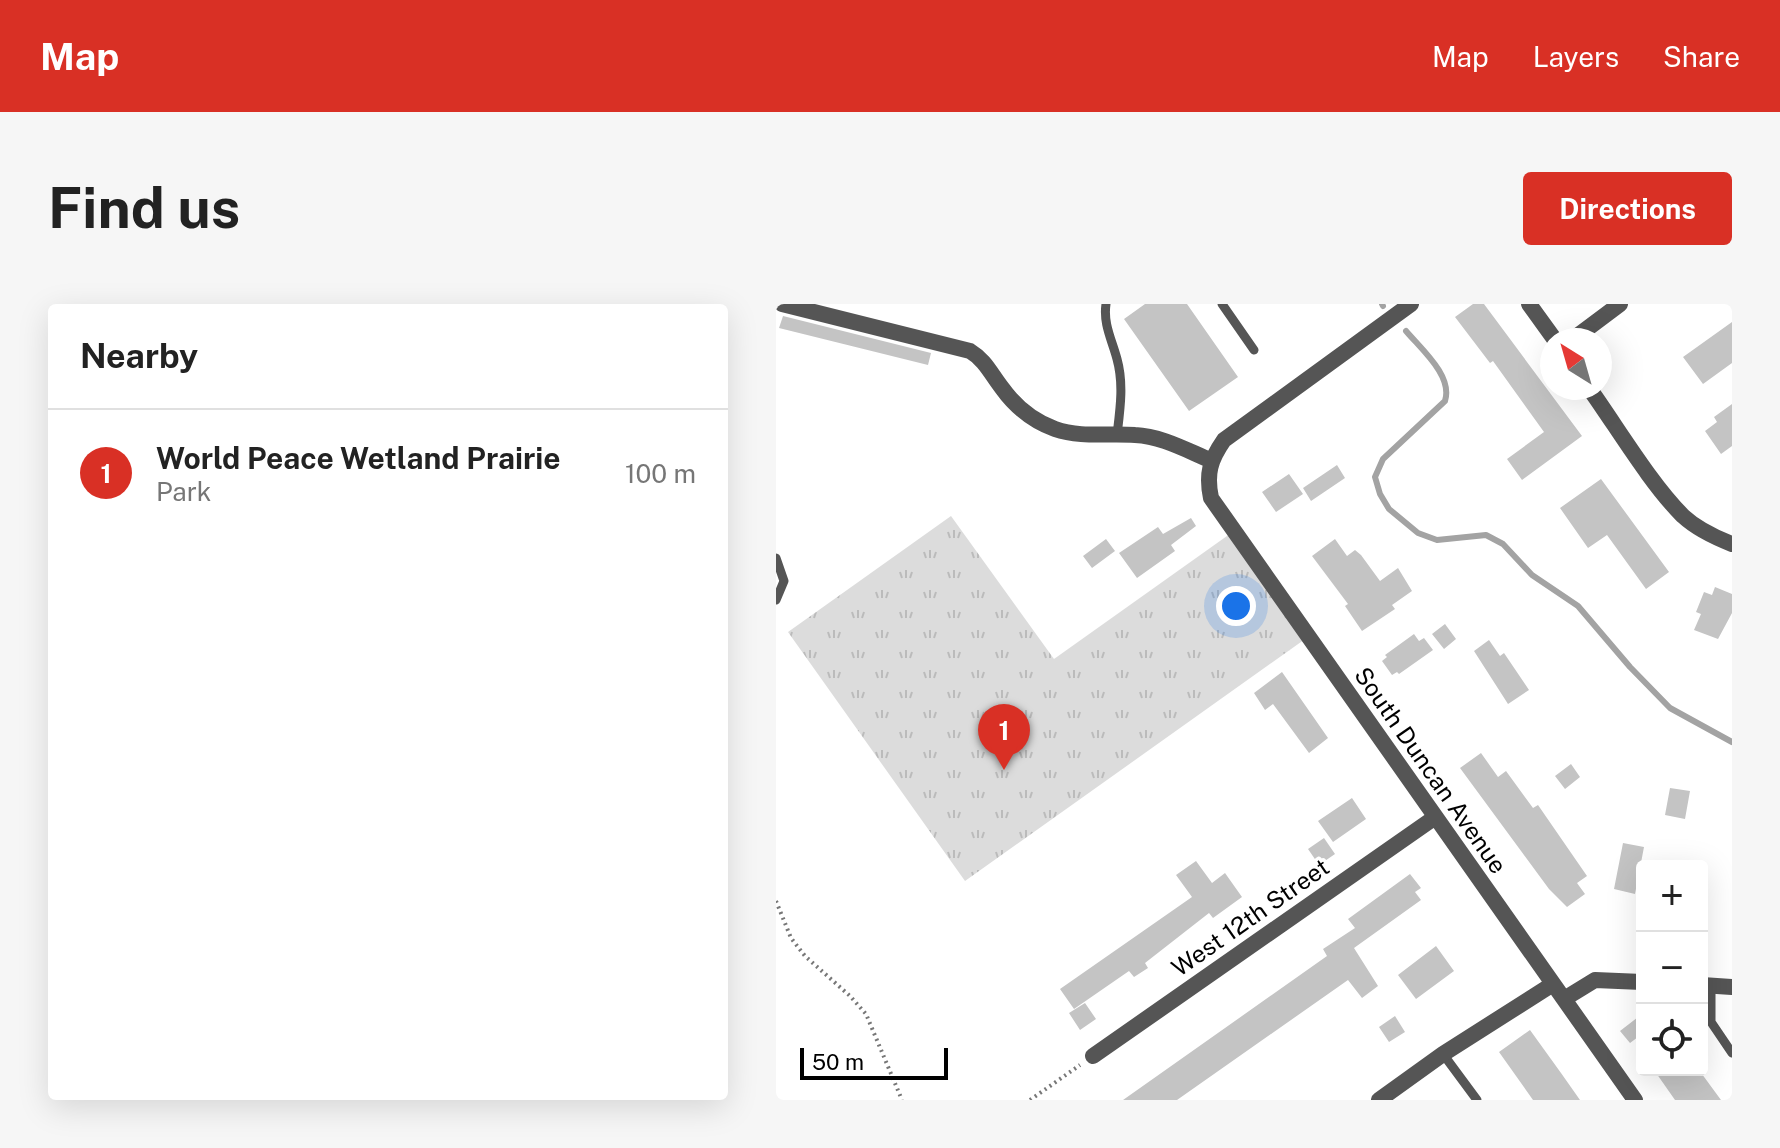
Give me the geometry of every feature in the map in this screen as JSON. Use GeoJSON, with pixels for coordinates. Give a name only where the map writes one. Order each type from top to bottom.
{"type":"FeatureCollection","features":[{"type":"Feature","properties":{"kind":"street"},"geometry":{"type":"LineString","coordinates":[[782,304],[970,351],[981,357],[1002,389],[1021,410],[1055,429],[1089,435],[1137,435],[1172,443],[1210,460],[1224,440],[1411,304]]}},
{"type":"Feature","properties":{"kind":"street"},"geometry":{"type":"LineString","coordinates":[[1529,304],[1546,328]]}},
{"type":"Feature","properties":{"kind":"street"},"geometry":{"type":"LineString","coordinates":[[1588,328],[1620,304]]}},
{"type":"Feature","properties":{"kind":"street"},"geometry":{"type":"LineString","coordinates":[[1598,400],[1684,517],[1707,534],[1732,544]]}},
{"type":"Feature","properties":{"kind":"street","name":"South Duncan Avenue"},"geometry":{"type":"LineString","coordinates":[[1210,460],[1207,480],[1211,498],[1635,1100]]}},
{"type":"Feature","properties":{"kind":"street","name":"West 12th Street"},"geometry":{"type":"LineString","coordinates":[[1093,1056],[1434,818]]}},
{"type":"Feature","properties":{"kind":"street"},"geometry":{"type":"LineString","coordinates":[[1564,999],[1595,980],[1636,982]]}},
{"type":"Feature","properties":{"kind":"street"},"geometry":{"type":"LineString","coordinates":[[1379,1100],[1443,1054],[1553,984]]}},
{"type":"Feature","properties":{"kind":"street"},"geometry":{"type":"LineString","coordinates":[[1708,985],[1732,987]]}},
{"type":"Feature","properties":{"kind":"lane"},"geometry":{"type":"LineString","coordinates":[[1106,304],[1107,329],[1118,360],[1121,395],[1117,435]]}},
{"type":"Feature","properties":{"kind":"lane"},"geometry":{"type":"LineString","coordinates":[[1222,304],[1254,350]]}},
{"type":"Feature","properties":{"kind":"lane"},"geometry":{"type":"LineString","coordinates":[[776,558],[784,581],[776,600]]}},
{"type":"Feature","properties":{"kind":"lane"},"geometry":{"type":"LineString","coordinates":[[1708,1000],[1711,1022],[1732,1053]]}},
{"type":"Feature","properties":{"kind":"lane"},"geometry":{"type":"LineString","coordinates":[[1443,1054],[1477,1100]]}},
{"type":"Feature","properties":{"kind":"path"},"geometry":{"type":"LineString","coordinates":[[776,901],[791,938],[805,956],[866,1014],[902,1100]]}},
{"type":"Feature","properties":{"kind":"path"},"geometry":{"type":"LineString","coordinates":[[1030,1100],[1093,1056]]}},
{"type":"Feature","properties":{"kind":"green space"},"geometry":{"type":"Polygon","coordinates":[[[951,516],[1054,659],[1234,531],[1308,637],[965,881],[788,632],[951,516]]]}},
{"type":"Feature","properties":{"kind":"building"},"geometry":{"type":"Polygon","coordinates":[[[1145,304],[1187,304],[1238,377],[1189,411],[1124,319],[1145,304]]]}},
{"type":"Feature","properties":{"kind":"building"},"geometry":{"type":"Polygon","coordinates":[[[1473,304],[1484,304],[1540,379],[1540,400],[1555,400],[1582,436],[1522,480],[1507,459],[1544,432],[1493,361],[1490,363],[1455,317],[1473,304]]]}},
{"type":"Feature","properties":{"kind":"building"},"geometry":{"type":"Polygon","coordinates":[[[783,316],[931,353],[928,365],[779,328],[783,316]]]}},
{"type":"Feature","properties":{"kind":"building"},"geometry":{"type":"Polygon","coordinates":[[[1732,322],[1732,363],[1703,384],[1683,357],[1732,322]]]}},
{"type":"Feature","properties":{"kind":"building"},"geometry":{"type":"Polygon","coordinates":[[[1732,404],[1732,446],[1721,454],[1705,431],[1717,422],[1714,417],[1732,404]]]}},
{"type":"Feature","properties":{"kind":"building"},"geometry":{"type":"Polygon","coordinates":[[[1337,465],[1345,478],[1311,501],[1303,488],[1337,465]]]}},
{"type":"Feature","properties":{"kind":"building"},"geometry":{"type":"Polygon","coordinates":[[[1289,474],[1303,494],[1276,512],[1262,492],[1289,474]]]}},
{"type":"Feature","properties":{"kind":"building"},"geometry":{"type":"Polygon","coordinates":[[[1601,479],[1669,572],[1646,589],[1607,535],[1588,548],[1560,508],[1601,479]]]}},
{"type":"Feature","properties":{"kind":"building"},"geometry":{"type":"Polygon","coordinates":[[[1191,518],[1196,526],[1171,545],[1175,551],[1137,578],[1119,553],[1158,527],[1163,534],[1191,518]]]}},
{"type":"Feature","properties":{"kind":"building"},"geometry":{"type":"Polygon","coordinates":[[[1106,539],[1115,551],[1092,568],[1083,556],[1106,539]]]}},
{"type":"Feature","properties":{"kind":"building"},"geometry":{"type":"Polygon","coordinates":[[[1335,539],[1347,556],[1355,550],[1361,555],[1380,581],[1398,568],[1412,591],[1392,605],[1395,609],[1362,631],[1345,606],[1348,604],[1312,556],[1335,539]]]}},
{"type":"Feature","properties":{"kind":"building"},"geometry":{"type":"Polygon","coordinates":[[[1715,587],[1732,594],[1732,613],[1718,639],[1694,630],[1701,614],[1696,612],[1704,592],[1712,595],[1715,587]]]}},
{"type":"Feature","properties":{"kind":"building"},"geometry":{"type":"Polygon","coordinates":[[[1445,624],[1456,639],[1444,649],[1432,634],[1445,624]]]}},
{"type":"Feature","properties":{"kind":"building"},"geometry":{"type":"Polygon","coordinates":[[[1414,634],[1419,641],[1424,638],[1433,650],[1399,674],[1392,675],[1382,661],[1387,657],[1385,655],[1414,634]]]}},
{"type":"Feature","properties":{"kind":"building"},"geometry":{"type":"Polygon","coordinates":[[[1489,640],[1500,656],[1504,653],[1529,690],[1508,704],[1474,651],[1489,640]]]}},
{"type":"Feature","properties":{"kind":"building"},"geometry":{"type":"Polygon","coordinates":[[[1282,672],[1328,738],[1309,753],[1273,704],[1265,710],[1254,693],[1282,672]]]}},
{"type":"Feature","properties":{"kind":"building"},"geometry":{"type":"Polygon","coordinates":[[[1481,753],[1498,777],[1506,771],[1533,808],[1538,805],[1587,876],[1577,883],[1585,894],[1567,907],[1549,889],[1460,768],[1481,753]]]}},
{"type":"Feature","properties":{"kind":"building"},"geometry":{"type":"Polygon","coordinates":[[[1571,764],[1580,777],[1565,789],[1555,776],[1571,764]]]}},
{"type":"Feature","properties":{"kind":"building"},"geometry":{"type":"Polygon","coordinates":[[[1670,788],[1690,791],[1685,819],[1665,815],[1670,788]]]}},
{"type":"Feature","properties":{"kind":"building"},"geometry":{"type":"Polygon","coordinates":[[[1352,798],[1366,819],[1333,842],[1318,821],[1352,798]]]}},
{"type":"Feature","properties":{"kind":"building"},"geometry":{"type":"Polygon","coordinates":[[[1324,838],[1335,854],[1319,865],[1308,849],[1324,838]]]}},
{"type":"Feature","properties":{"kind":"building"},"geometry":{"type":"Polygon","coordinates":[[[1623,843],[1644,847],[1642,860],[1636,860],[1635,894],[1614,889],[1623,843]]]}},
{"type":"Feature","properties":{"kind":"building"},"geometry":{"type":"Polygon","coordinates":[[[1196,861],[1212,883],[1225,873],[1242,897],[1213,918],[1209,913],[1145,963],[1148,968],[1134,977],[1129,971],[1074,1009],[1060,989],[1192,897],[1176,875],[1196,861]]]}},
{"type":"Feature","properties":{"kind":"building"},"geometry":{"type":"Polygon","coordinates":[[[1410,874],[1421,888],[1415,892],[1421,900],[1354,948],[1378,986],[1362,998],[1348,980],[1177,1100],[1123,1100],[1327,956],[1323,949],[1355,928],[1348,919],[1410,874]]]}},
{"type":"Feature","properties":{"kind":"building"},"geometry":{"type":"Polygon","coordinates":[[[1436,946],[1454,971],[1416,999],[1398,975],[1436,946]]]}},
{"type":"Feature","properties":{"kind":"building"},"geometry":{"type":"Polygon","coordinates":[[[1085,1003],[1096,1019],[1080,1030],[1069,1013],[1085,1003]]]}},
{"type":"Feature","properties":{"kind":"building"},"geometry":{"type":"Polygon","coordinates":[[[1395,1016],[1405,1032],[1389,1042],[1379,1027],[1395,1016]]]}},
{"type":"Feature","properties":{"kind":"building"},"geometry":{"type":"Polygon","coordinates":[[[1636,1019],[1636,1038],[1630,1043],[1620,1031],[1636,1019]]]}},
{"type":"Feature","properties":{"kind":"building"},"geometry":{"type":"Polygon","coordinates":[[[1530,1030],[1580,1100],[1533,1100],[1499,1052],[1530,1030]]]}},
{"type":"Feature","properties":{"kind":"building"},"geometry":{"type":"Polygon","coordinates":[[[1658,1076],[1703,1076],[1721,1100],[1675,1100],[1658,1076]]]}},
{"type":"Feature","properties":{"kind":"waterway"},"geometry":{"type":"LineString","coordinates":[[1406,331],[1440,373],[1446,392],[1445,401],[1383,459],[1375,477],[1389,509],[1418,533],[1437,540],[1486,535],[1503,544],[1532,575],[1578,606],[1670,708],[1732,742]]}},
{"type":"Feature","properties":{"kind":"place","name":"World Peace Wetland Prairie"},"geometry":{"type":"Point","coordinates":[1004,770]}}]}
